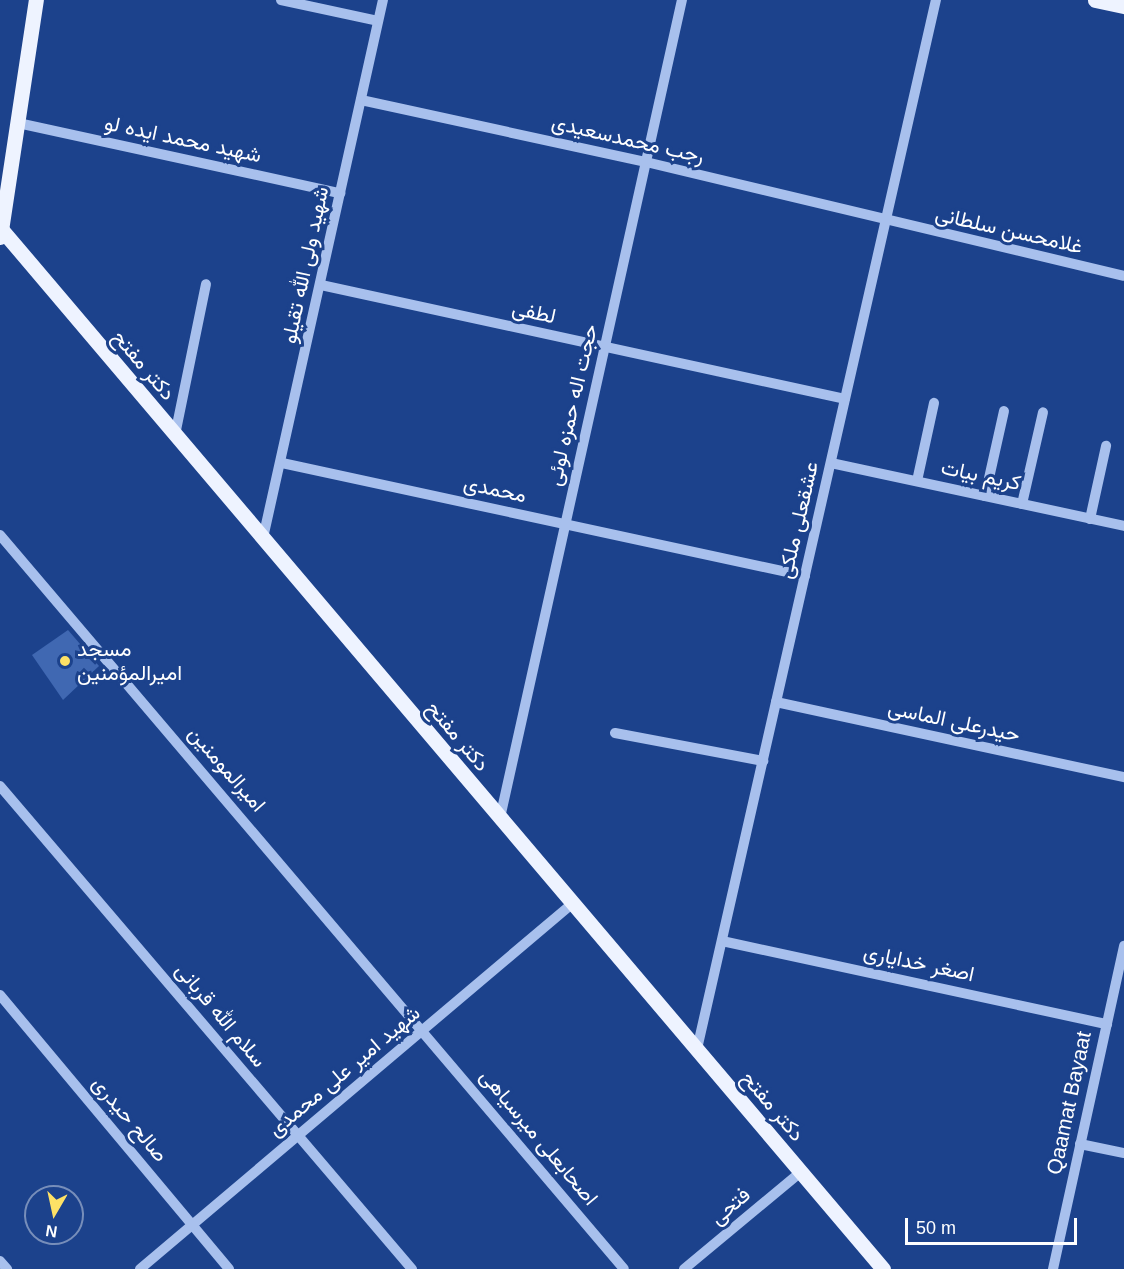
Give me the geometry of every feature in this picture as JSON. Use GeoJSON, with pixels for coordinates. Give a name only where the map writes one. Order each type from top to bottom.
{"type":"FeatureCollection","features":[{"type":"Feature","properties":{"kind":"main road"},"geometry":{"type":"LineString","coordinates":[[0,232],[36,0]]}},
{"type":"Feature","properties":{"kind":"main road"},"geometry":{"type":"LineString","coordinates":[[1095,0],[1124,6]]}},
{"type":"Feature","properties":{"kind":"main road","name":"دکتر مفتح"},"geometry":{"type":"LineString","coordinates":[[0,232],[263,538],[883,1269]]}},
{"type":"Feature","properties":{"kind":"street"},"geometry":{"type":"LineString","coordinates":[[281,0],[378,21]]}},
{"type":"Feature","properties":{"kind":"street","name":"شهید ولی الله تقیلو"},"geometry":{"type":"LineString","coordinates":[[263,538],[282,463],[382,0]]}},
{"type":"Feature","properties":{"kind":"street","name":"حجت اله حمزه لوئی"},"geometry":{"type":"LineString","coordinates":[[500,818],[682,0]]}},
{"type":"Feature","properties":{"kind":"street","name":"عشقعلی ملکی"},"geometry":{"type":"LineString","coordinates":[[697,1050],[936,0]]}},
{"type":"Feature","properties":{"kind":"street","name":"رجب محمدسعیدی"},"geometry":{"type":"LineString","coordinates":[[361,100],[646,162],[885,222]]}},
{"type":"Feature","properties":{"kind":"street","name":"شهید محمد ایده لو"},"geometry":{"type":"LineString","coordinates":[[18,123],[340,193]]}},
{"type":"Feature","properties":{"kind":"street","name":"غلامحسن سلطانی"},"geometry":{"type":"LineString","coordinates":[[885,222],[1124,276]]}},
{"type":"Feature","properties":{"kind":"street"},"geometry":{"type":"LineString","coordinates":[[175,435],[206,284]]}},
{"type":"Feature","properties":{"kind":"street","name":"لطفی"},"geometry":{"type":"LineString","coordinates":[[321,285],[845,399]]}},
{"type":"Feature","properties":{"kind":"street"},"geometry":{"type":"LineString","coordinates":[[917,481],[934,403]]}},
{"type":"Feature","properties":{"kind":"street"},"geometry":{"type":"LineString","coordinates":[[985,496],[1004,411]]}},
{"type":"Feature","properties":{"kind":"street"},"geometry":{"type":"LineString","coordinates":[[1022,504],[1043,412]]}},
{"type":"Feature","properties":{"kind":"street"},"geometry":{"type":"LineString","coordinates":[[1090,519],[1106,446]]}},
{"type":"Feature","properties":{"kind":"street","name":"محمدی"},"geometry":{"type":"LineString","coordinates":[[282,463],[805,576]]}},
{"type":"Feature","properties":{"kind":"street","name":"کریم بیات"},"geometry":{"type":"LineString","coordinates":[[831,463],[1124,526]]}},
{"type":"Feature","properties":{"kind":"street","name":"امیرالمومنین"},"geometry":{"type":"LineString","coordinates":[[0,535],[425,1030]]}},
{"type":"Feature","properties":{"kind":"street","name":"حیدرعلی الماسی"},"geometry":{"type":"LineString","coordinates":[[776,702],[1124,777]]}},
{"type":"Feature","properties":{"kind":"street"},"geometry":{"type":"LineString","coordinates":[[615,732],[763,761]]}},
{"type":"Feature","properties":{"kind":"street","name":"سلام الله قربانی"},"geometry":{"type":"LineString","coordinates":[[0,786],[412,1269]]}},
{"type":"Feature","properties":{"kind":"street","name":"شهید امیر علی محمدی"},"geometry":{"type":"LineString","coordinates":[[140,1269],[573,903]]}},
{"type":"Feature","properties":{"kind":"street","name":"اصغر خدایاری"},"geometry":{"type":"LineString","coordinates":[[722,941],[1107,1024]]}},
{"type":"Feature","properties":{"kind":"street","name":"Qaamat Bayaat"},"geometry":{"type":"LineString","coordinates":[[1053,1269],[1124,946]]}},
{"type":"Feature","properties":{"kind":"street","name":"صالح حیدری"},"geometry":{"type":"LineString","coordinates":[[0,995],[229,1269]]}},
{"type":"Feature","properties":{"kind":"street","name":"اصحابعلی میرسیاهی"},"geometry":{"type":"LineString","coordinates":[[425,1030],[624,1269]]}},
{"type":"Feature","properties":{"kind":"street"},"geometry":{"type":"LineString","coordinates":[[1080,1144],[1124,1154]]}},
{"type":"Feature","properties":{"kind":"street","name":"فتحی"},"geometry":{"type":"LineString","coordinates":[[684,1269],[801,1172]]}},
{"type":"Feature","properties":{"kind":"street"},"geometry":{"type":"LineString","coordinates":[[0,1261],[7,1269]]}},
{"type":"Feature","properties":{"kind":"building","name":"مسجد امیرالمؤمنین"},"geometry":{"type":"Polygon","coordinates":[[[68,630],[99,666],[63,700],[32,655],[68,630]]]}},
{"type":"Feature","properties":{"kind":"place","name":"مسجد امیرالمؤمنین"},"geometry":{"type":"Point","coordinates":[65,661]}}]}
